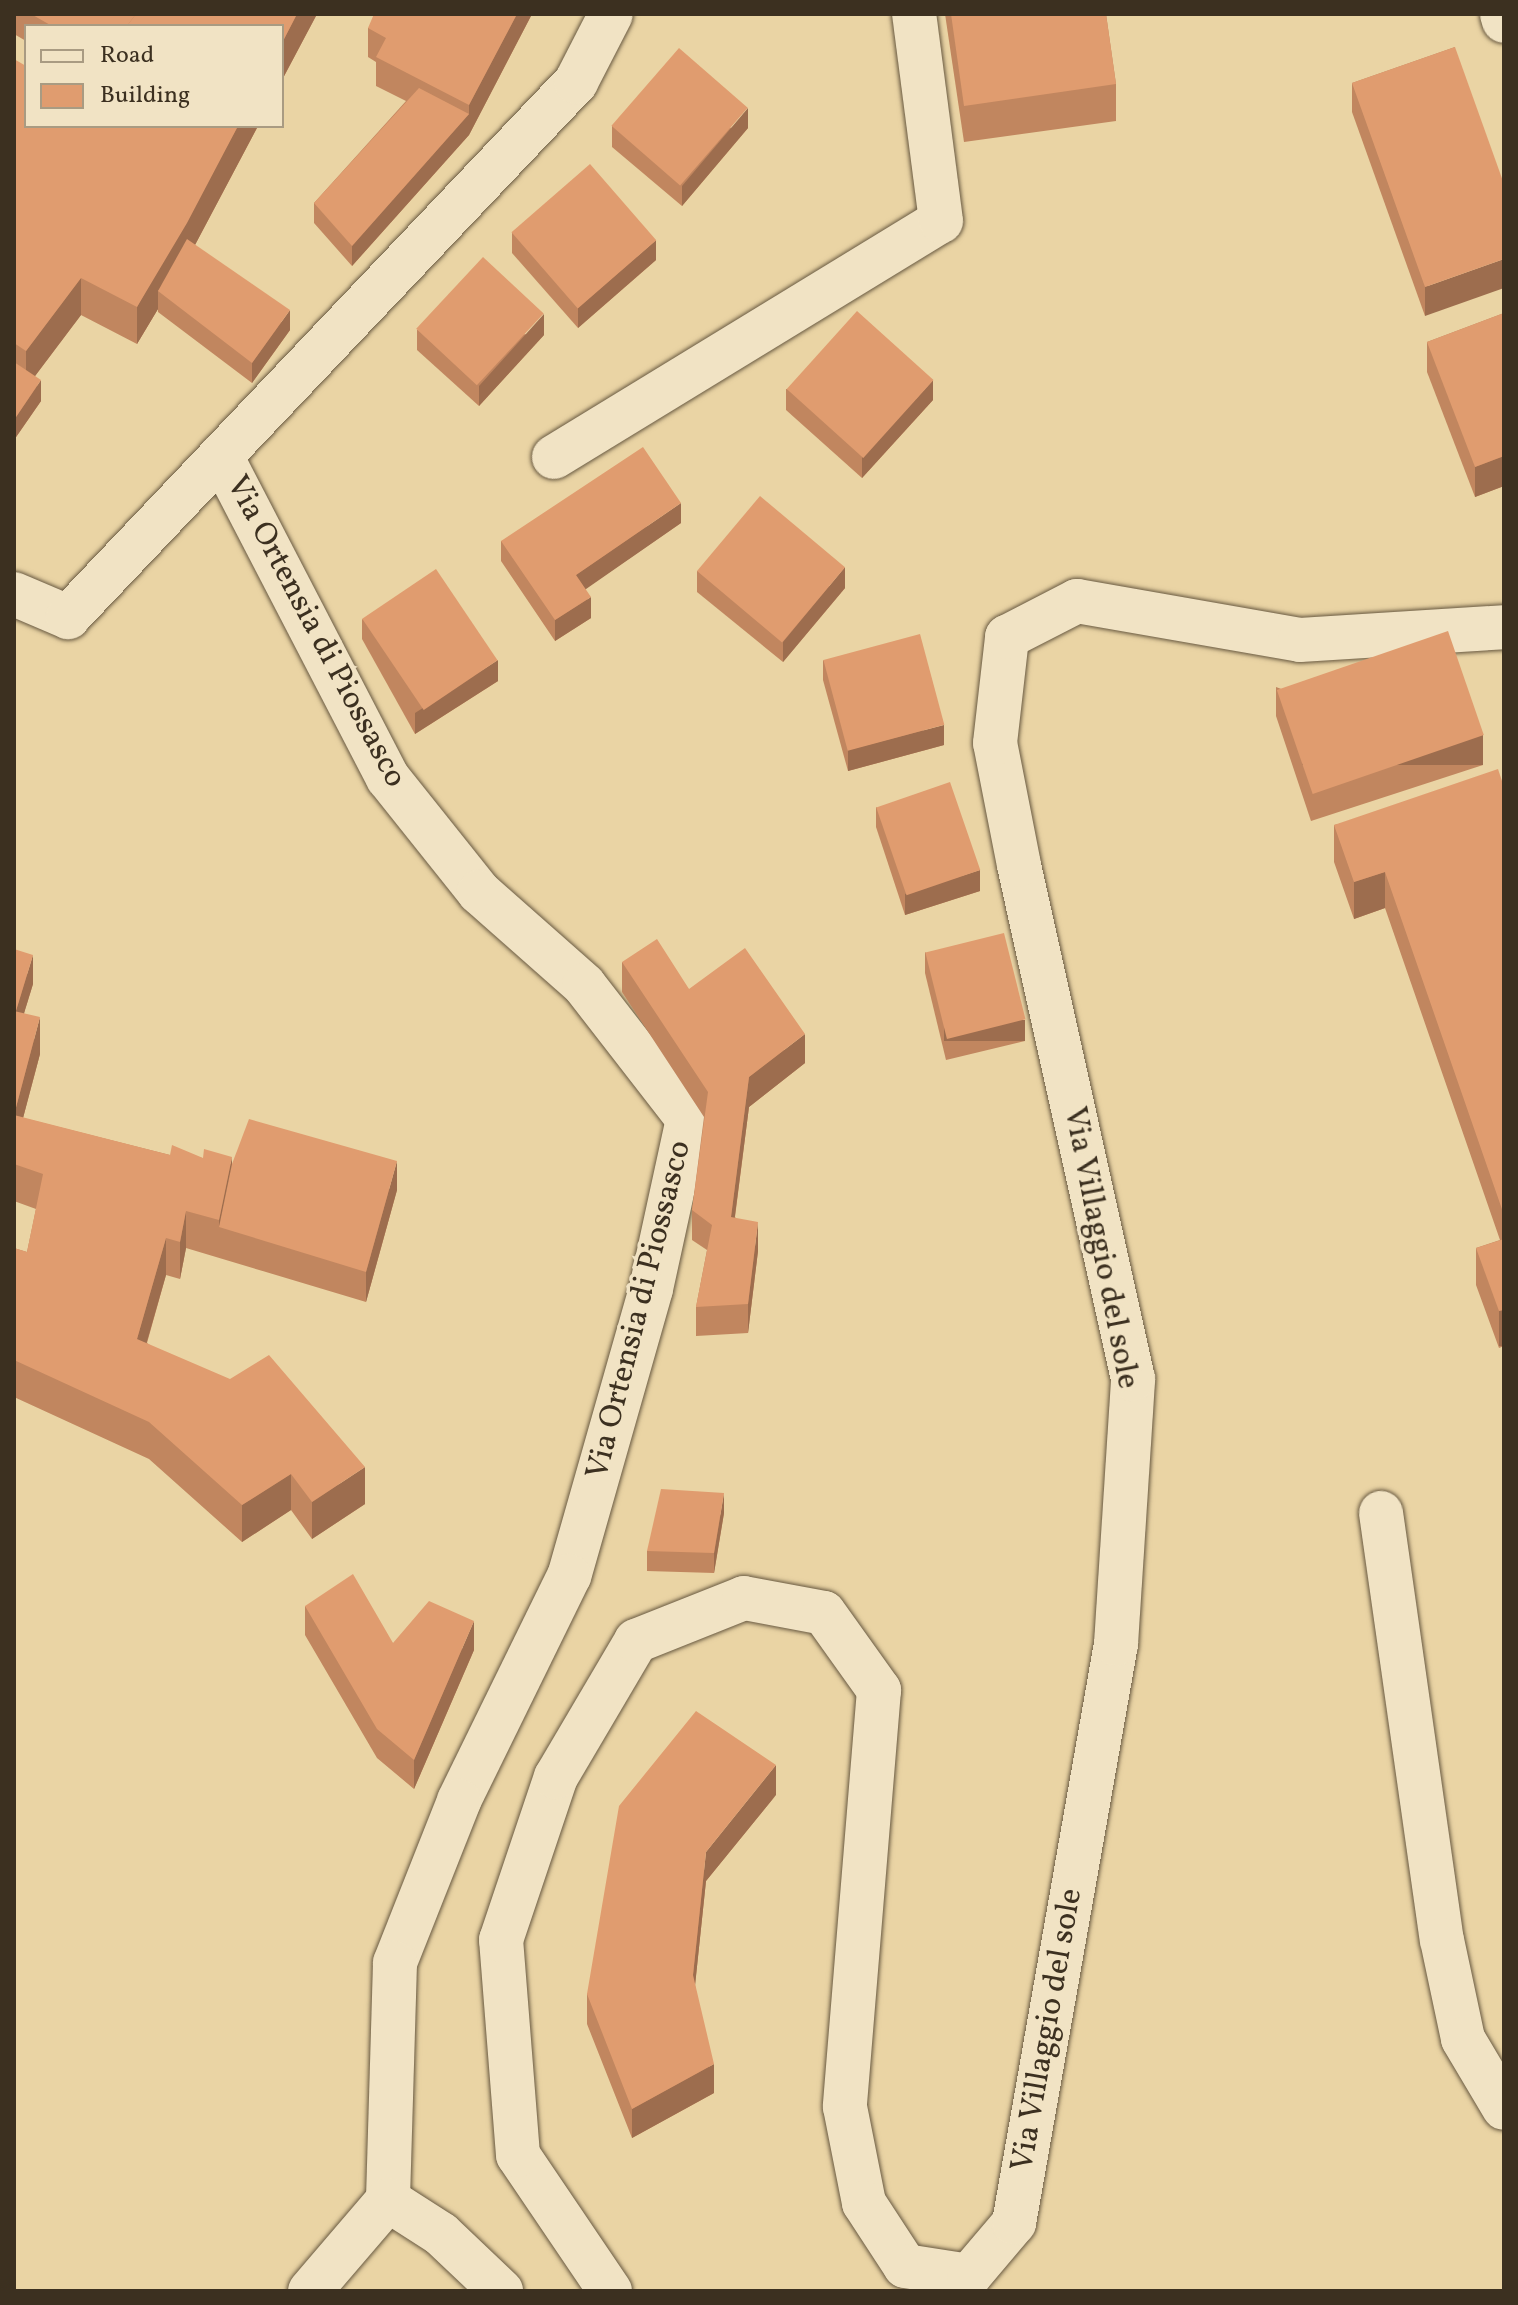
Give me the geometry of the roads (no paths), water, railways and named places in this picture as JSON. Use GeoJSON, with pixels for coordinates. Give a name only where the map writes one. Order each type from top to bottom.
{"type":"FeatureCollection","features":[{"type":"Feature","properties":{"kind":"street","name":"Via Ortensia di Piossasco"},"geometry":{"type":"LineString","coordinates":[[388,2200],[395,1963],[459,1801],[569,1576],[651,1289],[688,1119],[584,985],[479,892],[388,778],[221,456],[576,82],[611,14]]}},
{"type":"Feature","properties":{"kind":"street"},"geometry":{"type":"LineString","coordinates":[[554,457],[941,221],[914,14]]}},
{"type":"Feature","properties":{"kind":"street"},"geometry":{"type":"LineString","coordinates":[[1502,14],[1504,21]]}},
{"type":"Feature","properties":{"kind":"street"},"geometry":{"type":"LineString","coordinates":[[14,594],[68,617],[221,456]]}},
{"type":"Feature","properties":{"kind":"street","name":"Via Villaggio del sole"},"geometry":{"type":"LineString","coordinates":[[610,2291],[518,2155],[501,1940],[556,1777],[636,1641],[744,1598],[824,1613],[879,1690],[845,2107],[864,2203],[905,2266],[969,2276],[1014,2223],[1116,1644],[1133,1379],[1019,865],[995,743],[1007,637],[1077,601],[1300,640],[1504,627]]}},
{"type":"Feature","properties":{"kind":"street"},"geometry":{"type":"LineString","coordinates":[[1381,1513],[1442,1940],[1463,2039],[1504,2108]]}},
{"type":"Feature","properties":{"kind":"street"},"geometry":{"type":"LineString","coordinates":[[310,2291],[388,2200],[441,2234],[501,2291]]}}]}
